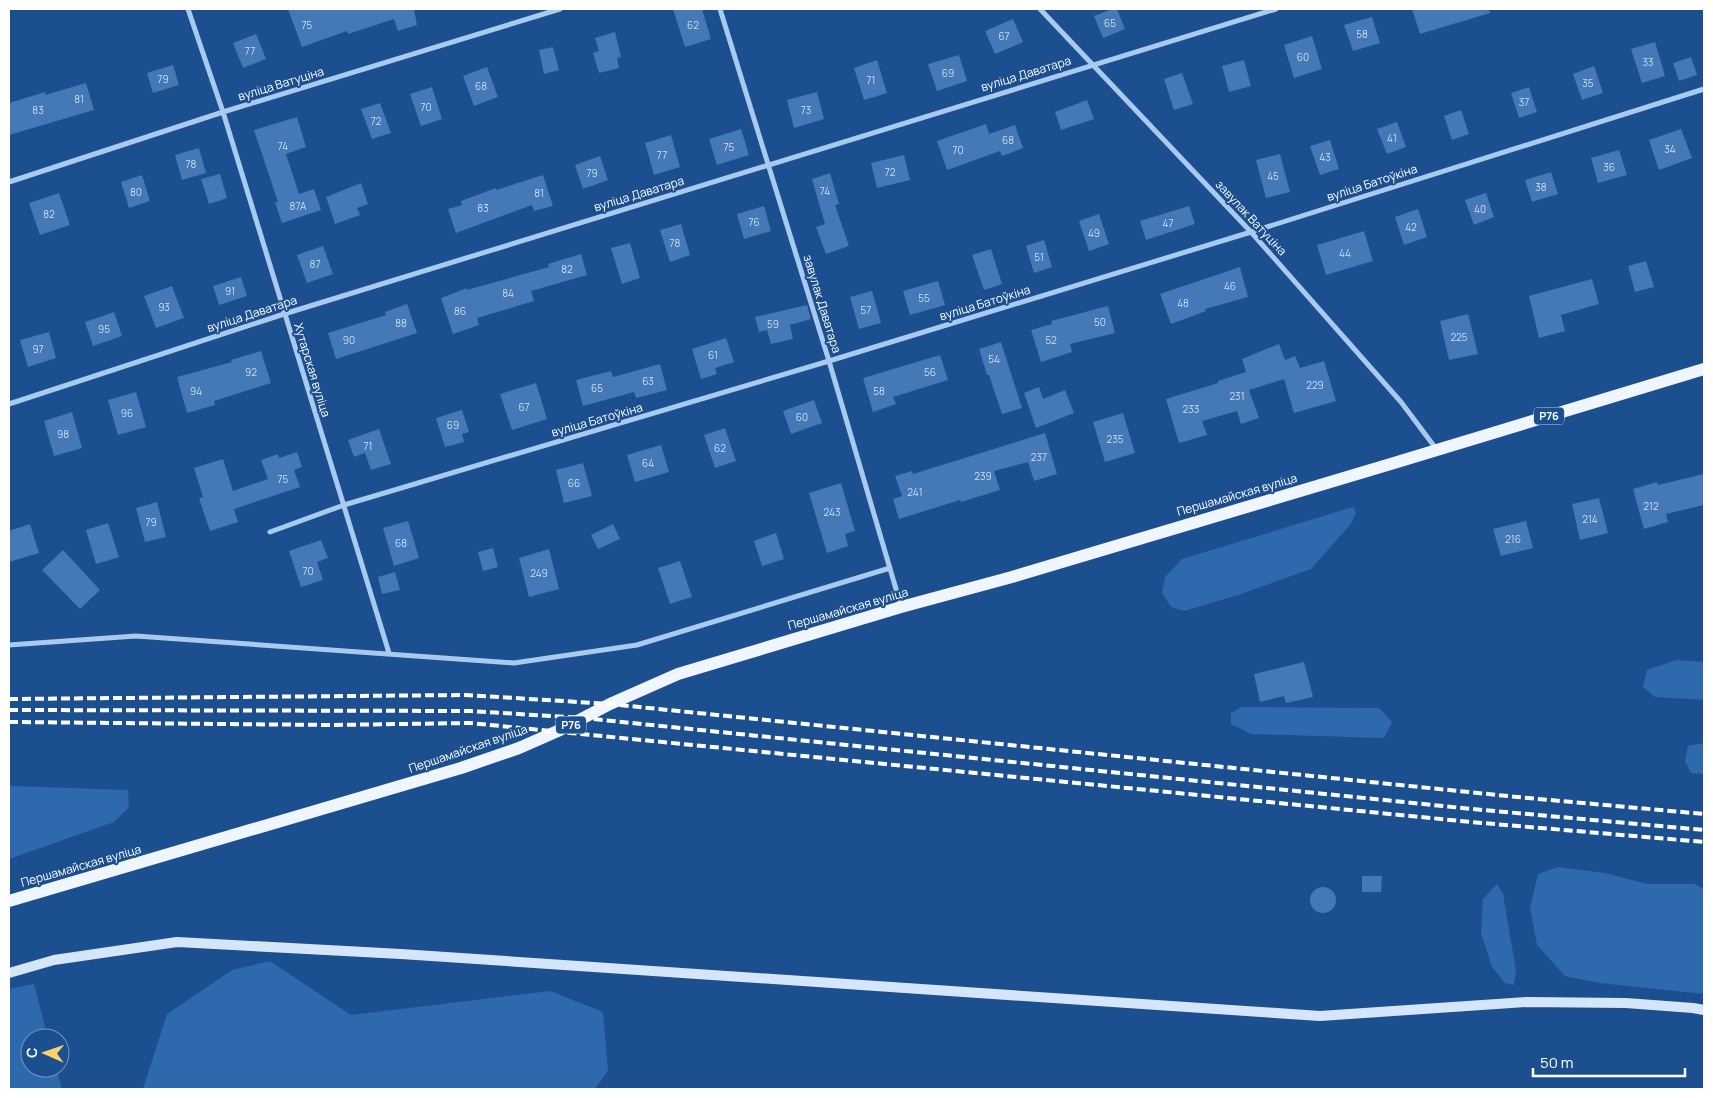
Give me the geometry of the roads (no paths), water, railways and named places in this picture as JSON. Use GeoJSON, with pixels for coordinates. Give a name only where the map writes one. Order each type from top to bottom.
{"type":"FeatureCollection","features":[{"type":"Feature","properties":{"kind":"main road","name":"Першамайская вуліца"},"geometry":{"type":"LineString","coordinates":[[9,901],[461,768],[519,748],[552,734],[610,704],[678,674],[1437,451],[1704,369]]}},
{"type":"Feature","properties":{"kind":"street","name":"Хутарская вуліца"},"geometry":{"type":"LineString","coordinates":[[188,9],[223,112],[389,652]]}},
{"type":"Feature","properties":{"kind":"street","name":"вуліца Ватуціна"},"geometry":{"type":"LineString","coordinates":[[9,182],[223,112],[560,9]]}},
{"type":"Feature","properties":{"kind":"street","name":"завулак Даватара"},"geometry":{"type":"LineString","coordinates":[[720,9],[829,361],[901,607]]}},
{"type":"Feature","properties":{"kind":"street","name":"завулак Ватуціна"},"geometry":{"type":"LineString","coordinates":[[1040,9],[1251,232],[1401,402],[1437,451]]}},
{"type":"Feature","properties":{"kind":"street","name":"вуліца Даватара"},"geometry":{"type":"LineString","coordinates":[[9,404],[284,314],[1092,64],[1276,9]]}},
{"type":"Feature","properties":{"kind":"street","name":"вуліца Батоўкіна"},"geometry":{"type":"LineString","coordinates":[[270,532],[344,505],[829,361],[1251,232],[1704,89]]}},
{"type":"Feature","properties":{"kind":"street"},"geometry":{"type":"LineString","coordinates":[[9,645],[136,636],[514,662],[637,645],[890,568]]}},
{"type":"Feature","properties":{"kind":"street"},"geometry":{"type":"LineString","coordinates":[[9,973],[54,960],[177,942],[411,955],[1320,1016],[1527,1002],[1626,1003],[1704,1010]]}},
{"type":"Feature","properties":{"kind":"railway"},"geometry":{"type":"LineString","coordinates":[[9,699],[466,695],[610,704],[1517,797],[1704,814]]}},
{"type":"Feature","properties":{"kind":"railway"},"geometry":{"type":"LineString","coordinates":[[9,710],[470,711],[583,718],[1472,809],[1704,830]]}},
{"type":"Feature","properties":{"kind":"railway"},"geometry":{"type":"LineString","coordinates":[[9,722],[332,725],[470,723],[1471,822],[1704,842]]}}]}
